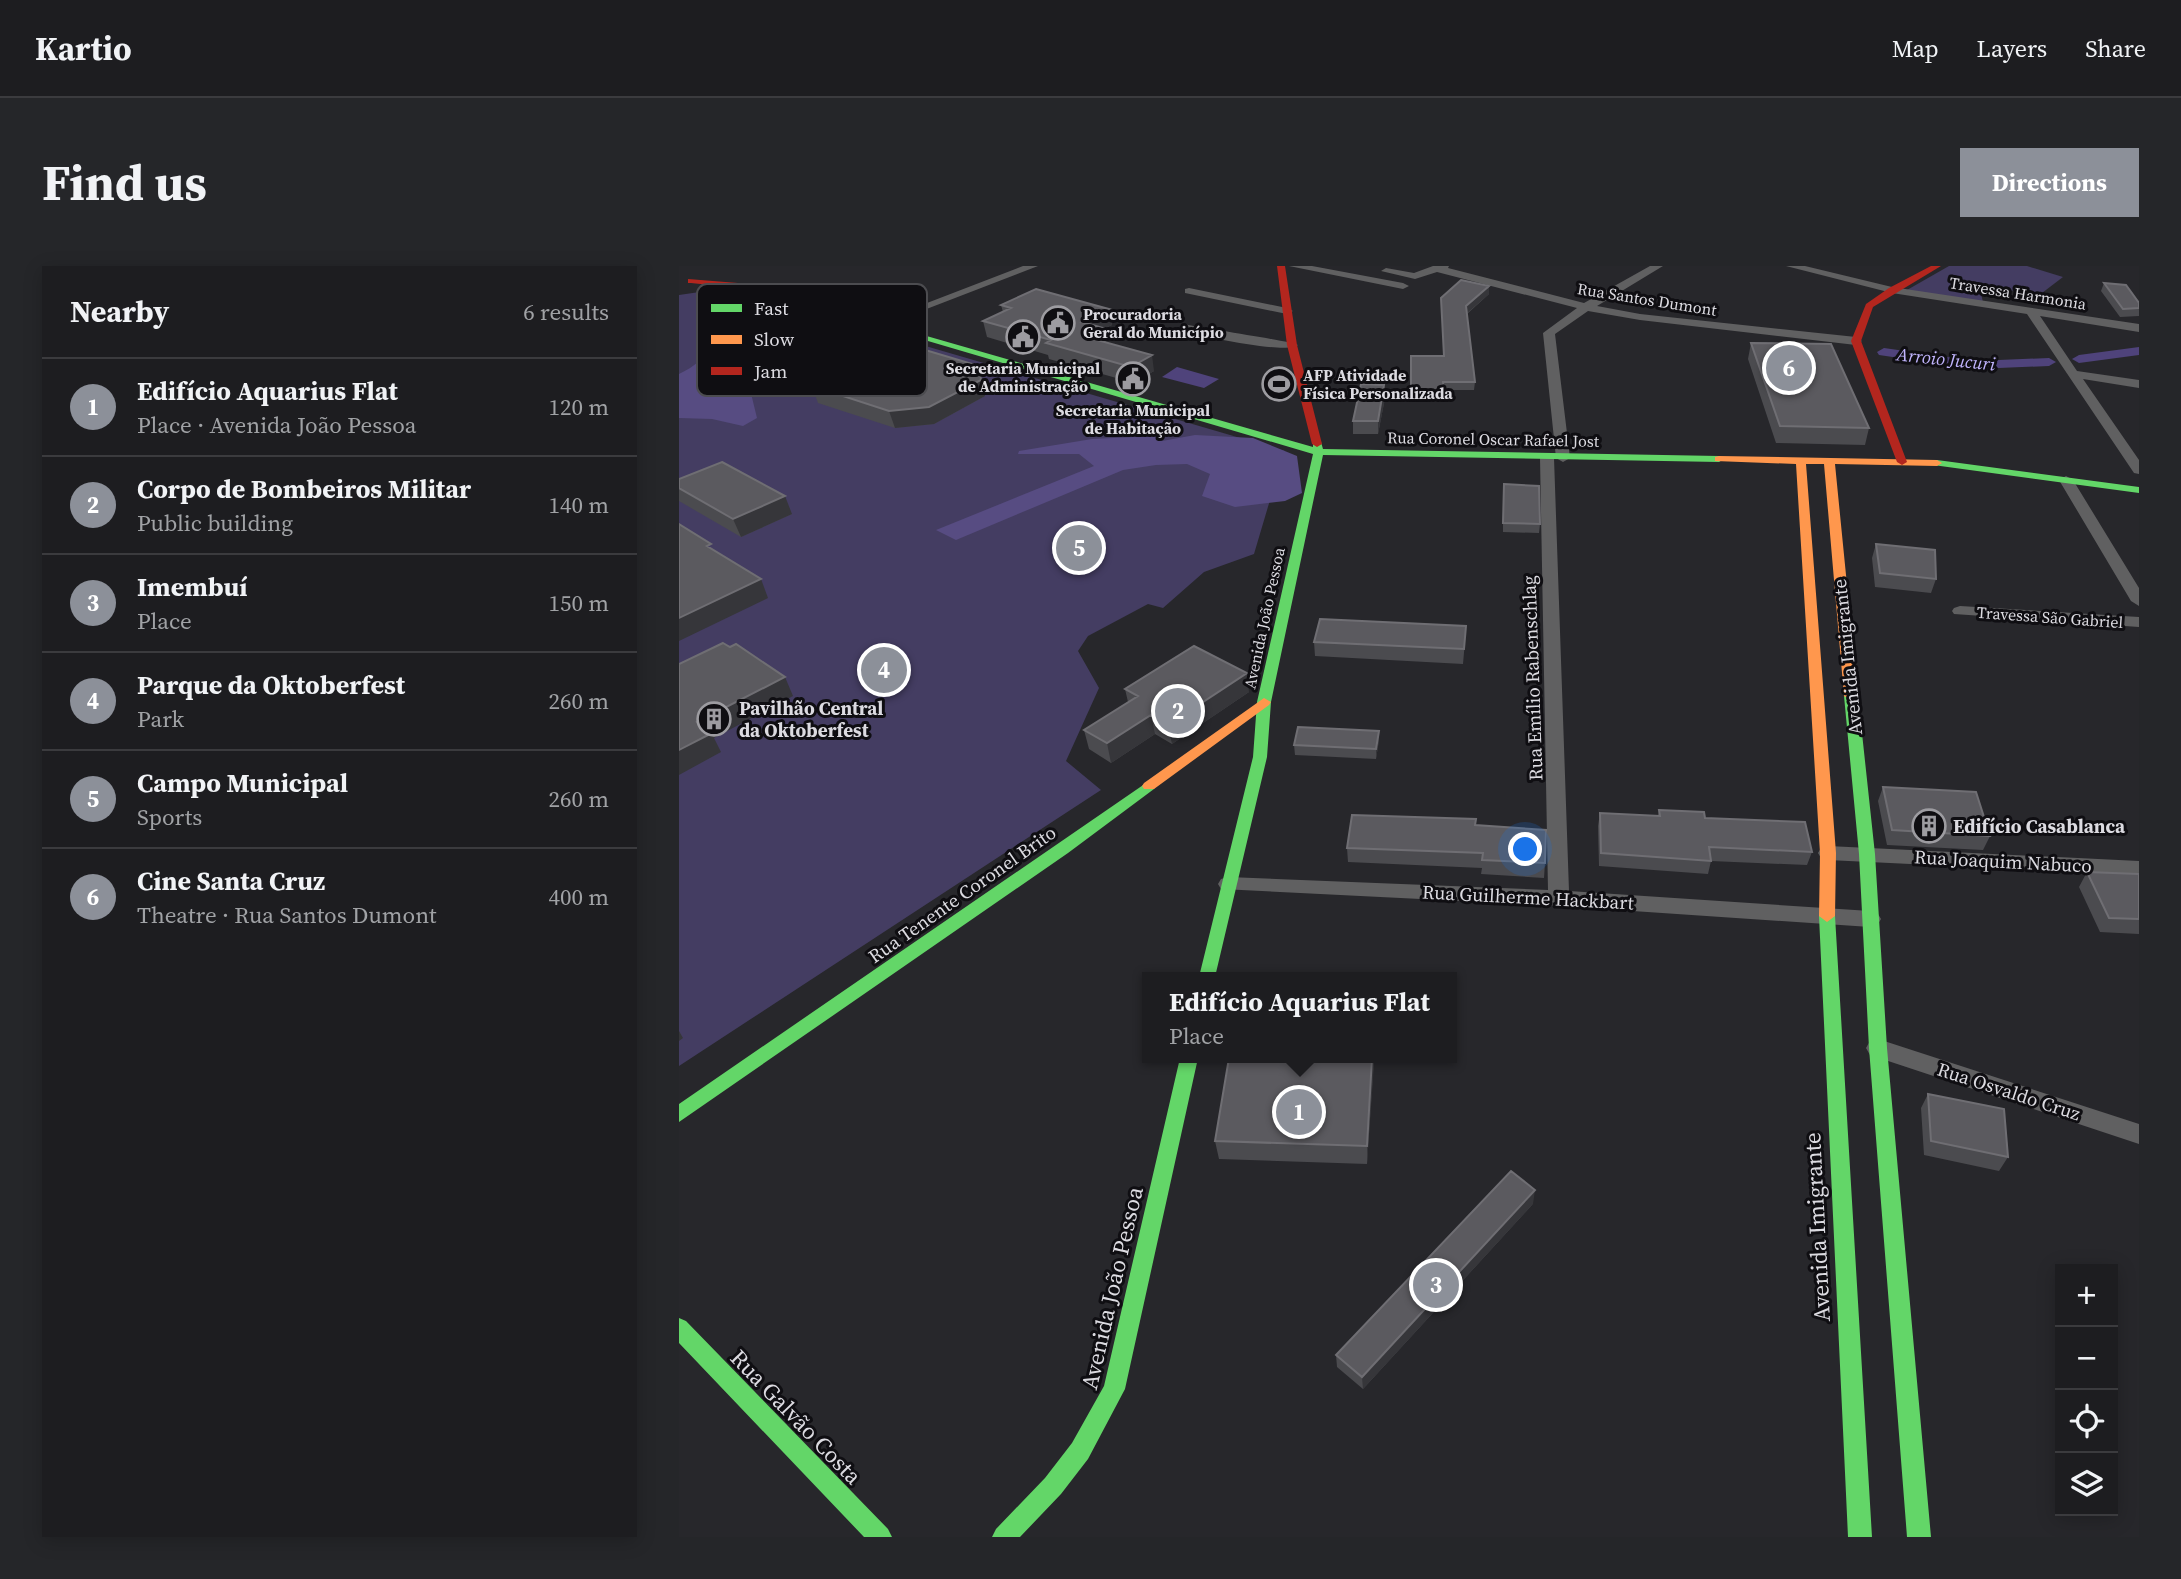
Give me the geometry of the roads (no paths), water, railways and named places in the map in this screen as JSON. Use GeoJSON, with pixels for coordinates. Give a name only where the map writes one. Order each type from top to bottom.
{"type":"FeatureCollection","features":[{"type":"Feature","properties":{"kind":"street"},"geometry":{"type":"LineString","coordinates":[[683,285],[713,274],[725,266]]}},
{"type":"Feature","properties":{"kind":"street"},"geometry":{"type":"LineString","coordinates":[[927,306],[1033,266]]}},
{"type":"Feature","properties":{"kind":"street","name":"Avenida João Pessoa"},"geometry":{"type":"LineString","coordinates":[[1208,972],[1261,757],[1264,702],[1316,464],[1313,428],[1292,345],[1281,266]]}},
{"type":"Feature","properties":{"kind":"street"},"geometry":{"type":"LineString","coordinates":[[1294,266],[1403,286]]}},
{"type":"Feature","properties":{"kind":"street"},"geometry":{"type":"LineString","coordinates":[[1356,266],[1415,275],[1441,268]]}},
{"type":"Feature","properties":{"kind":"street"},"geometry":{"type":"LineString","coordinates":[[1586,307],[1658,266]]}},
{"type":"Feature","properties":{"kind":"street","name":"Travessa Harmonia"},"geometry":{"type":"LineString","coordinates":[[1791,266],[1892,289],[2139,328]]}},
{"type":"Feature","properties":{"kind":"street"},"geometry":{"type":"LineString","coordinates":[[1902,461],[1856,341],[1869,306],[1892,289],[1937,266]]}},
{"type":"Feature","properties":{"kind":"street","name":"Rua Santos Dumont"},"geometry":{"type":"LineString","coordinates":[[1441,268],[1586,307],[1682,323],[1856,341]]}},
{"type":"Feature","properties":{"kind":"street","name":"Rua Coronel Oscar Rafael Jost"},"geometry":{"type":"LineString","coordinates":[[764,276],[781,284]]}},
{"type":"Feature","properties":{"kind":"street"},"geometry":{"type":"LineString","coordinates":[[1189,291],[1287,311]]}},
{"type":"Feature","properties":{"kind":"street","name":"Rua Emílio Rabenschlag"},"geometry":{"type":"LineString","coordinates":[[1559,898],[1555,458],[1549,333],[1586,307]]}},
{"type":"Feature","properties":{"kind":"street"},"geometry":{"type":"LineString","coordinates":[[2031,312],[2139,470]]}},
{"type":"Feature","properties":{"kind":"street"},"geometry":{"type":"LineString","coordinates":[[1184,328],[1258,342],[1292,345]]}},
{"type":"Feature","properties":{"kind":"street","name":"Rua Coronel Oscar Rafael Jost"},"geometry":{"type":"LineString","coordinates":[[927,337],[1276,439],[1316,464],[1355,453],[1902,461],[1939,463],[2139,490]]}},
{"type":"Feature","properties":{"kind":"street"},"geometry":{"type":"LineString","coordinates":[[2075,374],[2139,384]]}},
{"type":"Feature","properties":{"kind":"street"},"geometry":{"type":"LineString","coordinates":[[1276,439],[1313,428]]}},
{"type":"Feature","properties":{"kind":"street","name":"Avenida Imigrante"},"geometry":{"type":"LineString","coordinates":[[1801,460],[1828,853],[1827,914],[1860,1537]]}},
{"type":"Feature","properties":{"kind":"street","name":"Avenida Imigrante"},"geometry":{"type":"LineString","coordinates":[[1829,460],[1867,854],[1878,1048],[1919,1537]]}},
{"type":"Feature","properties":{"kind":"street"},"geometry":{"type":"LineString","coordinates":[[2066,480],[2139,601]]}},
{"type":"Feature","properties":{"kind":"street"},"geometry":{"type":"LineString","coordinates":[[1803,501],[1832,503]]}},
{"type":"Feature","properties":{"kind":"street","name":"Travessa São Gabriel"},"geometry":{"type":"LineString","coordinates":[[1960,611],[2139,622]]}},
{"type":"Feature","properties":{"kind":"street","name":"Rua Tenente Coronel Brito"},"geometry":{"type":"LineString","coordinates":[[679,1114],[1052,857],[1264,702]]}},
{"type":"Feature","properties":{"kind":"street"},"geometry":{"type":"LineString","coordinates":[[1199,752],[1234,746],[1261,757]]}},
{"type":"Feature","properties":{"kind":"street"},"geometry":{"type":"LineString","coordinates":[[1828,853],[1867,854]]}},
{"type":"Feature","properties":{"kind":"street","name":"Rua Joaquim Nabuco"},"geometry":{"type":"LineString","coordinates":[[1867,854],[2139,868]]}},
{"type":"Feature","properties":{"kind":"street","name":"Rua Guilherme Hackbart"},"geometry":{"type":"LineString","coordinates":[[1228,884],[1559,898],[1827,914]]}},
{"type":"Feature","properties":{"kind":"street"},"geometry":{"type":"LineString","coordinates":[[1827,914],[1870,919]]}},
{"type":"Feature","properties":{"kind":"street","name":"Rua Osvaldo Cruz"},"geometry":{"type":"LineString","coordinates":[[1878,1048],[2139,1134]]}},
{"type":"Feature","properties":{"kind":"street","name":"Avenida João Pessoa"},"geometry":{"type":"LineString","coordinates":[[1004,1537],[1057,1484],[1079,1457],[1095,1432],[1114,1389],[1188,1063]]}},
{"type":"Feature","properties":{"kind":"street","name":"Rua Galvão Costa"},"geometry":{"type":"LineString","coordinates":[[679,1328],[880,1537]]}},
{"type":"Feature","properties":{"kind":"waterway","name":"Arroio Jucuri"},"geometry":{"type":"LineString","coordinates":[[2079,359],[2139,351]]}},
{"type":"Feature","properties":{"kind":"waterway","name":"Arroio Jucuri"},"geometry":{"type":"LineString","coordinates":[[1884,352],[1975,365],[2049,362]]}},
{"type":"Feature","properties":{"kind":"place","name":"Procuradoria Geral do Município"},"geometry":{"type":"Point","coordinates":[1058,323]}},
{"type":"Feature","properties":{"kind":"place","name":"Secretaria Municipal de Administração"},"geometry":{"type":"Point","coordinates":[1023,337]}},
{"type":"Feature","properties":{"kind":"place","name":"Cine Santa Cruz"},"geometry":{"type":"Point","coordinates":[1789,368]}},
{"type":"Feature","properties":{"kind":"place","name":"Secretaria Municipal de Habitação"},"geometry":{"type":"Point","coordinates":[1133,379]}},
{"type":"Feature","properties":{"kind":"place","name":"AFP Atividade Física Personalizada"},"geometry":{"type":"Point","coordinates":[1279,384]}},
{"type":"Feature","properties":{"kind":"place","name":"Campo Municipal"},"geometry":{"type":"Point","coordinates":[1079,548]}},
{"type":"Feature","properties":{"kind":"place","name":"Parque da Oktoberfest"},"geometry":{"type":"Point","coordinates":[884,670]}},
{"type":"Feature","properties":{"kind":"place","name":"Corpo de Bombeiros Militar"},"geometry":{"type":"Point","coordinates":[1178,711]}},
{"type":"Feature","properties":{"kind":"place","name":"Pavilhão Central da Oktoberfest"},"geometry":{"type":"Point","coordinates":[714,719]}},
{"type":"Feature","properties":{"kind":"place","name":"Edifício Casablanca"},"geometry":{"type":"Point","coordinates":[1929,826]}},
{"type":"Feature","properties":{"kind":"place","name":"Edifício Aquarius Flat"},"geometry":{"type":"Point","coordinates":[1299,1112]}},
{"type":"Feature","properties":{"kind":"place","name":"Imembuí"},"geometry":{"type":"Point","coordinates":[1436,1285]}}]}
